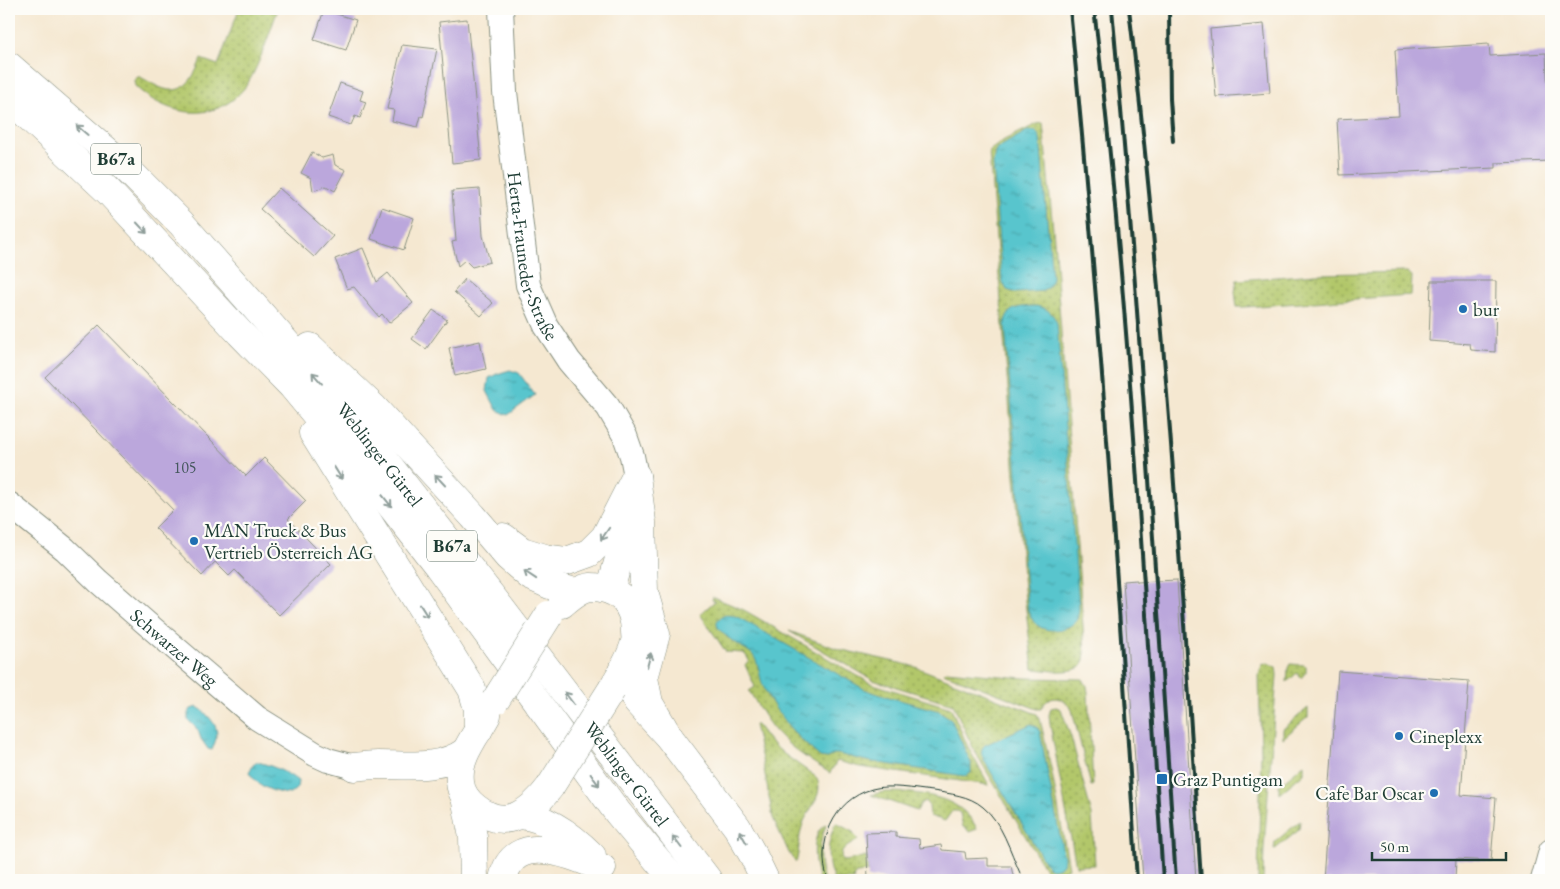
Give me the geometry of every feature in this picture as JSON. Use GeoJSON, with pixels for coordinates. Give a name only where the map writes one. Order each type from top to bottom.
{"type":"FeatureCollection","features":[{"type":"Feature","properties":{"kind":"main road","name":"Weblinger Gürtel"},"geometry":{"type":"LineString","coordinates":[[9,66],[122,164],[181,223],[346,412],[496,602],[708,880]]}},
{"type":"Feature","properties":{"kind":"main road","name":"Weblinger Gürtel"},"geometry":{"type":"LineString","coordinates":[[9,98],[109,192],[292,386],[385,498],[484,627],[618,813],[674,880]]}},
{"type":"Feature","properties":{"kind":"main road"},"geometry":{"type":"LineString","coordinates":[[181,223],[374,408],[474,516],[508,557],[530,576],[550,586],[575,592]]}},
{"type":"Feature","properties":{"kind":"main road"},"geometry":{"type":"LineString","coordinates":[[240,333],[303,418],[472,688],[478,709],[472,742],[457,758],[422,766],[377,765],[354,767]]}},
{"type":"Feature","properties":{"kind":"main road"},"geometry":{"type":"LineString","coordinates":[[474,516],[522,551],[545,558],[567,561],[589,552],[605,537],[636,476]]}},
{"type":"Feature","properties":{"kind":"main road"},"geometry":{"type":"LineString","coordinates":[[610,590],[635,501],[636,476]]}},
{"type":"Feature","properties":{"kind":"main road"},"geometry":{"type":"LineString","coordinates":[[636,476],[642,522],[644,592],[656,634],[644,678],[649,703],[668,737]]}},
{"type":"Feature","properties":{"kind":"main road"},"geometry":{"type":"LineString","coordinates":[[474,880],[473,836],[464,793],[460,783],[461,769],[472,742],[549,614],[575,592],[590,587],[610,590],[625,599],[634,618],[636,641],[617,680],[550,786],[536,803],[498,827],[487,862],[486,880]]}},
{"type":"Feature","properties":{"kind":"main road"},"geometry":{"type":"LineString","coordinates":[[617,680],[668,737],[737,827],[765,880]]}},
{"type":"Feature","properties":{"kind":"main road"},"geometry":{"type":"LineString","coordinates":[[354,767],[383,777],[452,784],[464,793],[481,812],[490,817],[533,816],[577,842],[609,874]]}},
{"type":"Feature","properties":{"kind":"main road"},"geometry":{"type":"LineString","coordinates":[[503,880],[505,871],[516,858],[525,852],[536,850],[567,853],[609,874]]}},
{"type":"Feature","properties":{"kind":"street","name":"Herta-Frauneder-Straße"},"geometry":{"type":"LineString","coordinates":[[501,9],[505,92],[528,285],[546,326],[569,361],[608,407],[625,436],[636,476]]}},
{"type":"Feature","properties":{"kind":"street","name":"Schwarzer Weg"},"geometry":{"type":"LineString","coordinates":[[9,504],[65,549],[139,617],[257,718],[315,754],[328,760],[354,767]]}},
{"type":"Feature","properties":{"kind":"street"},"geometry":{"type":"LineString","coordinates":[[1543,880],[1551,851]]}},
{"type":"Feature","properties":{"kind":"green space"},"geometry":{"type":"Polygon","coordinates":[[[239,9],[278,9],[257,67],[248,83],[223,106],[209,111],[193,112],[178,110],[148,97],[135,86],[134,80],[138,76],[159,87],[175,90],[187,84],[195,73],[201,59],[218,65],[239,9]]]}},
{"type":"Feature","properties":{"kind":"green space"},"geometry":{"type":"Polygon","coordinates":[[[1043,123],[1055,251],[1085,653],[1083,665],[1066,671],[1033,669],[1025,601],[989,151],[1004,140],[1043,123]]]}},
{"type":"Feature","properties":{"kind":"green space"},"geometry":{"type":"Polygon","coordinates":[[[1407,272],[1412,276],[1411,295],[1237,307],[1235,292],[1237,280],[1316,274],[1407,272]]]}},
{"type":"Feature","properties":{"kind":"green space"},"geometry":{"type":"Polygon","coordinates":[[[713,597],[744,610],[870,683],[951,708],[969,749],[989,785],[860,767],[837,761],[830,773],[807,758],[785,741],[772,727],[749,691],[755,687],[745,665],[749,660],[744,653],[726,652],[700,614],[715,601],[712,600],[713,597]]]}},
{"type":"Feature","properties":{"kind":"green space"},"geometry":{"type":"Polygon","coordinates":[[[789,631],[838,649],[913,666],[1037,714],[1040,719],[1051,768],[1069,868],[1049,876],[974,750],[953,704],[873,680],[789,631]]]}},
{"type":"Feature","properties":{"kind":"green space"},"geometry":{"type":"Polygon","coordinates":[[[1268,663],[1276,667],[1277,675],[1263,880],[1258,880],[1261,752],[1259,674],[1262,665],[1268,663]]]}},
{"type":"Feature","properties":{"kind":"green space"},"geometry":{"type":"Polygon","coordinates":[[[1290,664],[1306,666],[1306,672],[1301,678],[1297,673],[1287,682],[1288,668],[1290,664]]]}},
{"type":"Feature","properties":{"kind":"green space"},"geometry":{"type":"Polygon","coordinates":[[[946,671],[1024,678],[1083,679],[1088,693],[1093,785],[1091,786],[1072,710],[1069,705],[1056,698],[1048,700],[1041,709],[1037,709],[944,673],[946,671]]]}},
{"type":"Feature","properties":{"kind":"green space"},"geometry":{"type":"Polygon","coordinates":[[[1051,708],[1061,709],[1071,737],[1092,815],[1095,865],[1076,866],[1050,724],[1049,715],[1051,708]]]}},
{"type":"Feature","properties":{"kind":"green space"},"geometry":{"type":"Polygon","coordinates":[[[1308,708],[1308,717],[1283,738],[1283,729],[1308,708]]]}},
{"type":"Feature","properties":{"kind":"green space"},"geometry":{"type":"Polygon","coordinates":[[[754,725],[757,725],[769,741],[784,754],[816,777],[819,790],[815,802],[804,820],[796,862],[789,853],[773,818],[754,725]]]}},
{"type":"Feature","properties":{"kind":"green space"},"geometry":{"type":"Polygon","coordinates":[[[1304,764],[1304,773],[1279,794],[1279,785],[1304,764]]]}},
{"type":"Feature","properties":{"kind":"green space"},"geometry":{"type":"Polygon","coordinates":[[[883,792],[923,794],[937,797],[960,808],[970,817],[977,829],[969,832],[963,827],[960,813],[957,811],[952,811],[945,821],[930,816],[929,806],[925,801],[921,803],[917,811],[871,795],[883,792]]]}},
{"type":"Feature","properties":{"kind":"green space"},"geometry":{"type":"Polygon","coordinates":[[[1300,821],[1299,830],[1274,850],[1275,842],[1300,821]]]}},
{"type":"Feature","properties":{"kind":"green space"},"geometry":{"type":"Polygon","coordinates":[[[836,823],[853,832],[858,840],[843,850],[842,860],[846,861],[866,856],[871,872],[856,873],[853,877],[854,880],[834,880],[829,866],[828,851],[836,823]]]}},
{"type":"Feature","properties":{"kind":"green space"},"geometry":{"type":"Polygon","coordinates":[[[827,824],[820,852],[824,880],[819,880],[814,850],[815,842],[821,828],[827,824]]]}},
{"type":"Feature","properties":{"kind":"water"},"geometry":{"type":"Polygon","coordinates":[[[1027,131],[1036,131],[1040,138],[1052,278],[1049,286],[1043,291],[1016,293],[1007,290],[1002,281],[993,163],[995,152],[998,148],[1027,131]]]}},
{"type":"Feature","properties":{"kind":"water"},"geometry":{"type":"Polygon","coordinates":[[[1036,306],[1043,308],[1054,316],[1057,323],[1079,607],[1077,619],[1074,623],[1065,628],[1055,630],[1040,627],[1028,611],[1005,325],[1008,314],[1011,311],[1019,307],[1036,306]]]}},
{"type":"Feature","properties":{"kind":"water"},"geometry":{"type":"Polygon","coordinates":[[[510,370],[519,373],[535,395],[508,415],[497,410],[487,391],[489,378],[510,370]]]}},
{"type":"Feature","properties":{"kind":"water"},"geometry":{"type":"Polygon","coordinates":[[[726,615],[735,616],[743,620],[864,689],[939,711],[951,719],[971,763],[971,773],[965,776],[867,761],[838,754],[827,758],[820,757],[796,734],[775,708],[764,688],[753,655],[720,630],[717,625],[718,619],[726,615]]]}},
{"type":"Feature","properties":{"kind":"water"},"geometry":{"type":"Polygon","coordinates":[[[197,707],[205,712],[216,727],[217,735],[212,750],[208,749],[201,739],[198,730],[188,720],[188,713],[191,709],[197,707]]]}},
{"type":"Feature","properties":{"kind":"water"},"geometry":{"type":"Polygon","coordinates":[[[1031,724],[1037,727],[1040,732],[1064,858],[1063,864],[1055,869],[1047,866],[985,762],[982,753],[985,745],[1031,724]]]}},
{"type":"Feature","properties":{"kind":"water"},"geometry":{"type":"Polygon","coordinates":[[[257,762],[279,769],[294,778],[298,781],[297,788],[290,794],[273,791],[257,782],[249,772],[257,762]]]}},
{"type":"Feature","properties":{"kind":"building"},"geometry":{"type":"Polygon","coordinates":[[[324,10],[356,20],[346,50],[314,40],[324,10]]]}},
{"type":"Feature","properties":{"kind":"building"},"geometry":{"type":"Polygon","coordinates":[[[467,19],[481,160],[452,163],[439,22],[467,19]]]}},
{"type":"Feature","properties":{"kind":"building"},"geometry":{"type":"Polygon","coordinates":[[[1264,24],[1270,93],[1216,97],[1210,29],[1264,24]]]}},
{"type":"Feature","properties":{"kind":"building"},"geometry":{"type":"Polygon","coordinates":[[[1489,44],[1490,56],[1546,53],[1551,161],[1496,163],[1496,168],[1340,175],[1337,119],[1399,116],[1395,50],[1489,44]]]}},
{"type":"Feature","properties":{"kind":"building"},"geometry":{"type":"Polygon","coordinates":[[[402,45],[437,49],[423,117],[421,116],[418,127],[392,121],[394,110],[387,109],[402,45]]]}},
{"type":"Feature","properties":{"kind":"building"},"geometry":{"type":"Polygon","coordinates":[[[340,83],[363,91],[360,100],[366,102],[360,118],[355,116],[351,125],[328,117],[340,83]]]}},
{"type":"Feature","properties":{"kind":"building"},"geometry":{"type":"Polygon","coordinates":[[[312,152],[322,158],[333,155],[335,165],[346,170],[335,191],[326,186],[313,191],[311,178],[301,173],[312,152]]]}},
{"type":"Feature","properties":{"kind":"building"},"geometry":{"type":"Polygon","coordinates":[[[279,188],[333,236],[314,257],[260,209],[279,188]]]}},
{"type":"Feature","properties":{"kind":"building"},"geometry":{"type":"Polygon","coordinates":[[[480,189],[483,236],[490,262],[472,267],[465,260],[458,266],[452,242],[456,241],[452,191],[480,189]]]}},
{"type":"Feature","properties":{"kind":"building"},"geometry":{"type":"Polygon","coordinates":[[[382,207],[414,218],[404,250],[371,239],[382,207]]]}},
{"type":"Feature","properties":{"kind":"building"},"geometry":{"type":"Polygon","coordinates":[[[363,248],[377,282],[388,273],[413,303],[389,323],[382,314],[379,317],[354,287],[347,289],[335,259],[363,248]]]}},
{"type":"Feature","properties":{"kind":"building"},"geometry":{"type":"Polygon","coordinates":[[[465,279],[493,303],[481,316],[454,292],[465,279]]]}},
{"type":"Feature","properties":{"kind":"building","name":"bur"},"geometry":{"type":"Polygon","coordinates":[[[1431,281],[1496,281],[1495,352],[1471,350],[1470,344],[1429,341],[1431,281]]]}},
{"type":"Feature","properties":{"kind":"building"},"geometry":{"type":"Polygon","coordinates":[[[433,310],[447,320],[426,349],[412,339],[433,310]]]}},
{"type":"Feature","properties":{"kind":"building"},"geometry":{"type":"Polygon","coordinates":[[[99,325],[246,476],[264,458],[306,501],[288,519],[331,564],[279,615],[235,570],[229,576],[215,562],[202,576],[155,528],[173,510],[45,377],[99,325]]]}},
{"type":"Feature","properties":{"kind":"building"},"geometry":{"type":"Polygon","coordinates":[[[480,341],[486,369],[455,376],[449,348],[480,341]]]}},
{"type":"Feature","properties":{"kind":"building"},"geometry":{"type":"Polygon","coordinates":[[[1137,580],[1137,582],[1177,580],[1196,880],[1143,880],[1123,581],[1137,580]]]}},
{"type":"Feature","properties":{"kind":"building","name":"Cineplexx"},"geometry":{"type":"Polygon","coordinates":[[[1338,671],[1469,681],[1461,795],[1496,798],[1491,861],[1456,859],[1455,880],[1323,880],[1338,671]]]}},
{"type":"Feature","properties":{"kind":"building"},"geometry":{"type":"Polygon","coordinates":[[[896,832],[896,837],[919,839],[920,848],[941,845],[942,850],[965,852],[966,859],[988,858],[988,866],[1011,866],[1014,880],[889,880],[880,877],[868,878],[866,833],[896,832]]]}},
{"type":"Feature","properties":{"kind":"tram line"},"geometry":{"type":"LineString","coordinates":[[828,880],[824,852],[826,838],[838,813],[858,795],[872,789],[887,787],[953,794],[966,797],[978,803],[990,813],[1000,829],[1020,873]]}},
{"type":"Feature","properties":{"kind":"railway"},"geometry":{"type":"LineString","coordinates":[[1070,9],[1099,335],[1137,880]]}},
{"type":"Feature","properties":{"kind":"railway"},"geometry":{"type":"LineString","coordinates":[[1094,9],[1117,226],[1126,335],[1163,880]]}},
{"type":"Feature","properties":{"kind":"railway"},"geometry":{"type":"LineString","coordinates":[[1112,9],[1139,336],[1176,880]]}},
{"type":"Feature","properties":{"kind":"railway"},"geometry":{"type":"LineString","coordinates":[[1129,9],[1162,335],[1201,880]]}},
{"type":"Feature","properties":{"kind":"railway"},"geometry":{"type":"LineString","coordinates":[[1169,9],[1170,99],[1173,141]]}},
{"type":"Feature","properties":{"kind":"place","name":"bur"},"geometry":{"type":"Point","coordinates":[1463,309]}},
{"type":"Feature","properties":{"kind":"place","name":"MAN Truck & Bus Vertrieb Österreich AG"},"geometry":{"type":"Point","coordinates":[194,541]}},
{"type":"Feature","properties":{"kind":"place","name":"Cineplexx"},"geometry":{"type":"Point","coordinates":[1399,736]}},
{"type":"Feature","properties":{"kind":"place","name":"Graz Puntigam"},"geometry":{"type":"Point","coordinates":[1162,779]}},
{"type":"Feature","properties":{"kind":"place","name":"Cafe Bar Oscar"},"geometry":{"type":"Point","coordinates":[1434,793]}}]}
